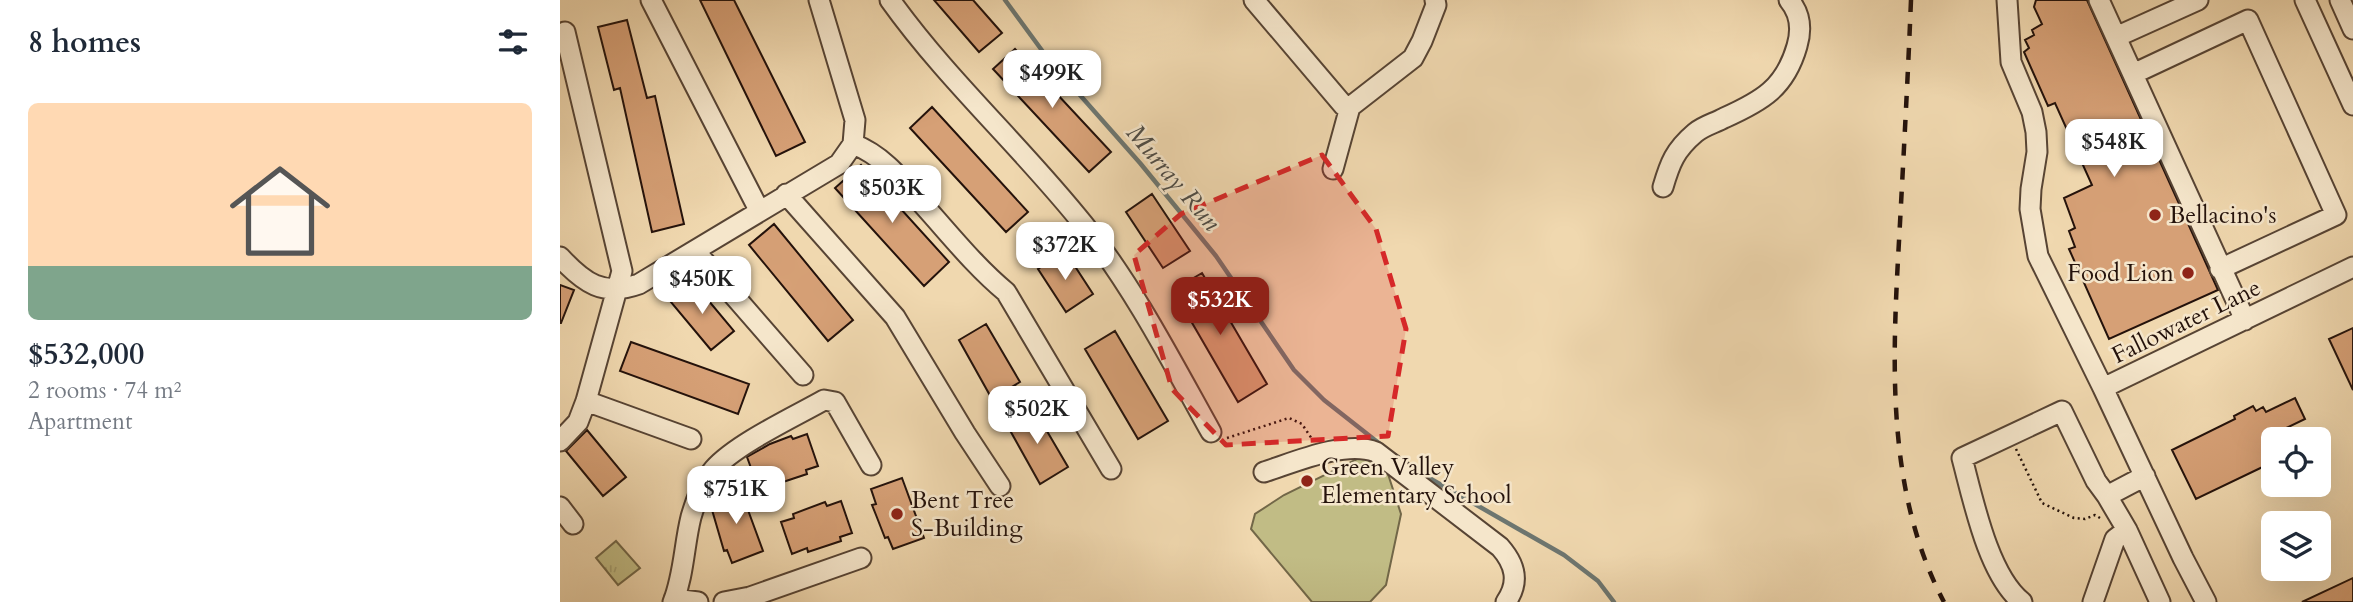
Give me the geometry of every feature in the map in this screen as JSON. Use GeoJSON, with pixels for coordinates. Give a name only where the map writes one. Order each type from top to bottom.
{"type":"FeatureCollection","features":[{"type":"Feature","properties":{"kind":"street"},"geometry":{"type":"LineString","coordinates":[[652,0],[759,211]]}},
{"type":"Feature","properties":{"kind":"street"},"geometry":{"type":"LineString","coordinates":[[560,257],[591,284],[617,289],[639,284],[839,164],[853,144],[855,120],[819,0]]}},
{"type":"Feature","properties":{"kind":"street"},"geometry":{"type":"LineString","coordinates":[[890,0],[926,48],[1085,226],[1138,302],[1211,432]]}},
{"type":"Feature","properties":{"kind":"street"},"geometry":{"type":"LineString","coordinates":[[1254,0],[1344,106],[1350,107]]}},
{"type":"Feature","properties":{"kind":"street"},"geometry":{"type":"LineString","coordinates":[[1333,169],[1350,107],[1413,58],[1436,5],[1435,0]]}},
{"type":"Feature","properties":{"kind":"street"},"geometry":{"type":"LineString","coordinates":[[1663,187],[1670,161],[1698,131],[1759,102],[1786,74],[1800,38],[1800,21],[1789,0]]}},
{"type":"Feature","properties":{"kind":"street"},"geometry":{"type":"LineString","coordinates":[[2007,0],[2011,62],[2032,112],[2036,132],[2037,152],[2030,209],[2038,256],[2103,388]]}},
{"type":"Feature","properties":{"kind":"street"},"geometry":{"type":"LineString","coordinates":[[2116,37],[2197,0]]}},
{"type":"Feature","properties":{"kind":"street"},"geometry":{"type":"LineString","coordinates":[[2305,0],[2351,93]]}},
{"type":"Feature","properties":{"kind":"street"},"geometry":{"type":"LineString","coordinates":[[2340,0],[2353,29]]}},
{"type":"Feature","properties":{"kind":"street"},"geometry":{"type":"LineString","coordinates":[[2101,1],[2245,320]]}},
{"type":"Feature","properties":{"kind":"street"},"geometry":{"type":"LineString","coordinates":[[2133,74],[2248,20],[2336,215],[2220,269]]}},
{"type":"Feature","properties":{"kind":"street"},"geometry":{"type":"LineString","coordinates":[[560,441],[578,422],[586,401],[622,271],[565,32]]}},
{"type":"Feature","properties":{"kind":"street"},"geometry":{"type":"LineString","coordinates":[[853,144],[867,149],[888,164],[984,273],[1006,292],[1111,469]]}},
{"type":"Feature","properties":{"kind":"street"},"geometry":{"type":"LineString","coordinates":[[786,194],[895,317],[1000,486]]}},
{"type":"Feature","properties":{"kind":"street"},"geometry":{"type":"LineString","coordinates":[[695,251],[803,375]]}},
{"type":"Feature","properties":{"kind":"street","name":"Fallowater Lane"},"geometry":{"type":"LineString","coordinates":[[2206,602],[2103,388],[2353,267]]}},
{"type":"Feature","properties":{"kind":"street"},"geometry":{"type":"LineString","coordinates":[[698,602],[674,600],[695,502],[715,468],[744,446],[824,400],[835,402],[871,465]]}},
{"type":"Feature","properties":{"kind":"street"},"geometry":{"type":"LineString","coordinates":[[586,401],[691,439]]}},
{"type":"Feature","properties":{"kind":"street"},"geometry":{"type":"LineString","coordinates":[[2022,602],[2012,594],[1988,549],[1962,458],[2062,411],[2096,481],[2107,496],[2121,534],[2160,602]]}},
{"type":"Feature","properties":{"kind":"street"},"geometry":{"type":"LineString","coordinates":[[1264,472],[1357,447],[1376,452],[1500,547],[1513,566],[1515,576],[1506,602]]}},
{"type":"Feature","properties":{"kind":"street"},"geometry":{"type":"LineString","coordinates":[[2107,496],[2145,476]]}},
{"type":"Feature","properties":{"kind":"street"},"geometry":{"type":"LineString","coordinates":[[560,507],[573,524]]}},
{"type":"Feature","properties":{"kind":"street"},"geometry":{"type":"LineString","coordinates":[[2093,602],[2121,534]]}},
{"type":"Feature","properties":{"kind":"street"},"geometry":{"type":"LineString","coordinates":[[724,602],[750,597],[861,558]]}},
{"type":"Feature","properties":{"kind":"path"},"geometry":{"type":"LineString","coordinates":[[1211,432],[1223,438],[1231,438],[1293,418],[1306,429],[1317,456]]}},
{"type":"Feature","properties":{"kind":"path"},"geometry":{"type":"LineString","coordinates":[[2010,436],[2042,503],[2074,518],[2085,519],[2095,515],[2100,518],[2103,529],[2121,534]]}},
{"type":"Feature","properties":{"kind":"highlighted area"},"geometry":{"type":"Polygon","coordinates":[[[1322,155],[1376,229],[1406,329],[1388,436],[1226,445],[1172,389],[1134,255],[1181,214],[1322,155]]]}},
{"type":"Feature","properties":{"kind":"green space"},"geometry":{"type":"Polygon","coordinates":[[[1361,457],[1386,468],[1401,514],[1386,585],[1370,602],[1312,602],[1251,529],[1255,514],[1284,495],[1361,457]]]}},
{"type":"Feature","properties":{"kind":"green space"},"geometry":{"type":"Polygon","coordinates":[[[616,541],[640,568],[618,585],[596,558],[616,541]]]}},
{"type":"Feature","properties":{"kind":"building"},"geometry":{"type":"Polygon","coordinates":[[[700,0],[734,0],[805,142],[776,156],[700,0]]]}},
{"type":"Feature","properties":{"kind":"building"},"geometry":{"type":"Polygon","coordinates":[[[934,0],[973,0],[1002,33],[979,52],[934,0]]]}},
{"type":"Feature","properties":{"kind":"building"},"geometry":{"type":"Polygon","coordinates":[[[2036,0],[2087,0],[2218,290],[2109,339],[2069,249],[2075,247],[2069,231],[2075,228],[2064,198],[2092,185],[2055,103],[2048,106],[2024,52],[2029,48],[2025,40],[2034,35],[2032,30],[2042,24],[2034,7],[2036,0]]]}},
{"type":"Feature","properties":{"kind":"building"},"geometry":{"type":"Polygon","coordinates":[[[627,20],[647,98],[655,96],[684,224],[652,232],[620,88],[614,90],[598,27],[627,20]]]}},
{"type":"Feature","properties":{"kind":"building"},"geometry":{"type":"Polygon","coordinates":[[[1015,49],[1111,152],[1089,172],[993,69],[1015,49]]]}},
{"type":"Feature","properties":{"kind":"building"},"geometry":{"type":"Polygon","coordinates":[[[932,107],[1028,212],[1006,232],[910,128],[932,107]]]}},
{"type":"Feature","properties":{"kind":"building"},"geometry":{"type":"Polygon","coordinates":[[[861,165],[949,262],[924,286],[835,188],[861,165]]]}},
{"type":"Feature","properties":{"kind":"building"},"geometry":{"type":"Polygon","coordinates":[[[1152,194],[1190,251],[1163,268],[1126,212],[1152,194]]]}},
{"type":"Feature","properties":{"kind":"building"},"geometry":{"type":"Polygon","coordinates":[[[774,224],[853,320],[828,341],[749,245],[774,224]]]}},
{"type":"Feature","properties":{"kind":"building"},"geometry":{"type":"Polygon","coordinates":[[[1065,251],[1093,294],[1066,312],[1038,269],[1065,251]]]}},
{"type":"Feature","properties":{"kind":"building"},"geometry":{"type":"Polygon","coordinates":[[[1202,273],[1267,384],[1238,402],[1173,290],[1202,273]]]}},
{"type":"Feature","properties":{"kind":"building"},"geometry":{"type":"Polygon","coordinates":[[[693,282],[734,331],[711,350],[670,301],[693,282]]]}},
{"type":"Feature","properties":{"kind":"building"},"geometry":{"type":"Polygon","coordinates":[[[560,285],[574,290],[561,323],[560,323],[560,285]]]}},
{"type":"Feature","properties":{"kind":"building"},"geometry":{"type":"Polygon","coordinates":[[[986,324],[1020,382],[992,399],[959,340],[986,324]]]}},
{"type":"Feature","properties":{"kind":"building"},"geometry":{"type":"Polygon","coordinates":[[[2353,328],[2353,390],[2329,339],[2353,328]]]}},
{"type":"Feature","properties":{"kind":"building"},"geometry":{"type":"Polygon","coordinates":[[[1115,331],[1168,421],[1138,439],[1085,349],[1115,331]]]}},
{"type":"Feature","properties":{"kind":"building"},"geometry":{"type":"Polygon","coordinates":[[[631,342],[749,384],[738,414],[620,371],[631,342]]]}},
{"type":"Feature","properties":{"kind":"building"},"geometry":{"type":"Polygon","coordinates":[[[2295,398],[2305,419],[2288,427],[2261,427],[2261,468],[2196,499],[2172,450],[2235,419],[2234,416],[2253,406],[2256,411],[2263,407],[2266,412],[2295,398]]]}},
{"type":"Feature","properties":{"kind":"building"},"geometry":{"type":"Polygon","coordinates":[[[1034,409],[1068,467],[1040,484],[1007,425],[1034,409]]]}},
{"type":"Feature","properties":{"kind":"building"},"geometry":{"type":"Polygon","coordinates":[[[587,430],[626,477],[603,496],[566,451],[587,430]]]}},
{"type":"Feature","properties":{"kind":"building"},"geometry":{"type":"Polygon","coordinates":[[[807,434],[818,466],[806,470],[807,474],[774,485],[773,482],[758,487],[747,457],[770,444],[791,436],[793,439],[807,434]]]}},
{"type":"Feature","properties":{"kind":"building","name":"Bent Tree S-Building"},"geometry":{"type":"Polygon","coordinates":[[[902,478],[924,538],[893,549],[888,537],[885,538],[872,505],[876,504],[871,489],[902,478]]]}},
{"type":"Feature","properties":{"kind":"building"},"geometry":{"type":"Polygon","coordinates":[[[744,490],[752,509],[748,510],[763,551],[732,563],[727,550],[724,551],[710,503],[744,490]]]}},
{"type":"Feature","properties":{"kind":"building"},"geometry":{"type":"Polygon","coordinates":[[[841,501],[852,533],[840,537],[841,541],[808,552],[807,548],[792,554],[781,522],[794,518],[793,514],[825,502],[827,506],[841,501]]]}},
{"type":"Feature","properties":{"kind":"building"},"geometry":{"type":"Polygon","coordinates":[[[2353,578],[2353,602],[2302,602],[2353,578]]]}},
{"type":"Feature","properties":{"kind":"waterway","name":"Murray Run"},"geometry":{"type":"LineString","coordinates":[[1005,0],[1049,60],[1140,163],[1216,256],[1294,370],[1324,400],[1380,444]]}},
{"type":"Feature","properties":{"kind":"waterway","name":"Murray Run"},"geometry":{"type":"LineString","coordinates":[[1395,455],[1424,475],[1564,555],[1598,581],[1614,602]]}},
{"type":"Feature","properties":{"kind":"railway"},"geometry":{"type":"LineString","coordinates":[[1911,0],[1895,319],[1896,417],[1910,512],[1924,558],[1944,602]]}},
{"type":"Feature","properties":{"kind":"place","name":"Bellacino's"},"geometry":{"type":"Point","coordinates":[2155,215]}},
{"type":"Feature","properties":{"kind":"place","name":"Food Lion"},"geometry":{"type":"Point","coordinates":[2188,273]}},
{"type":"Feature","properties":{"kind":"place","name":"Green Valley Elementary School"},"geometry":{"type":"Point","coordinates":[1307,481]}},
{"type":"Feature","properties":{"kind":"place","name":"Bent Tree S-Building"},"geometry":{"type":"Point","coordinates":[897,514]}}]}
